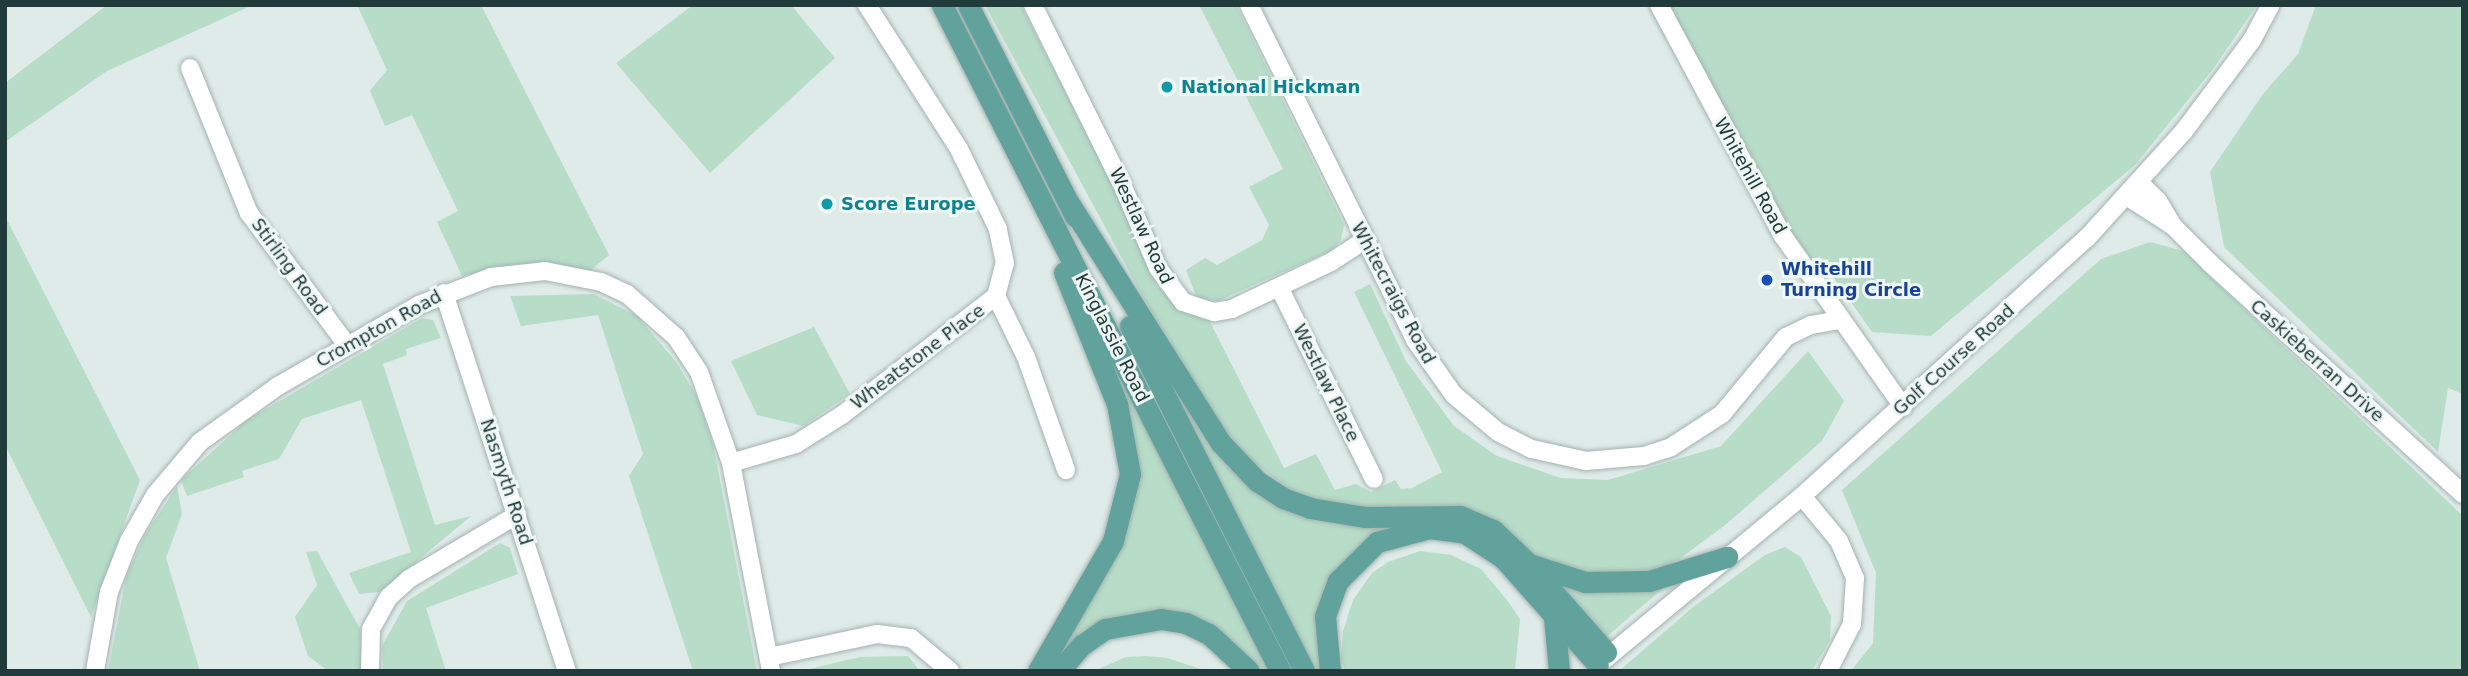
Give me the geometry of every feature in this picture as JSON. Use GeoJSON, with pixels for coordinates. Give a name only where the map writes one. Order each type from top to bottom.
{"type":"FeatureCollection","features":[{"type":"Feature","properties":{"kind":"main road","name":"Kinglassie Road"},"geometry":{"type":"LineString","coordinates":[[942,5],[1280,671]]}},
{"type":"Feature","properties":{"kind":"main road","name":"Kinglassie Road"},"geometry":{"type":"LineString","coordinates":[[968,5],[1304,671]]}},
{"type":"Feature","properties":{"kind":"main road"},"geometry":{"type":"LineString","coordinates":[[1014,146],[1117,404],[1130,474],[1113,541],[1038,671]]}},
{"type":"Feature","properties":{"kind":"main road"},"geometry":{"type":"LineString","coordinates":[[1069,203],[1213,432],[1257,481],[1283,498],[1337,514],[1460,516],[1493,530],[1529,564],[1599,664]]}},
{"type":"Feature","properties":{"kind":"main road"},"geometry":{"type":"LineString","coordinates":[[1330,671],[1325,616],[1338,581],[1377,542],[1410,530],[1444,529],[1479,540],[1503,558],[1553,617],[1599,664]]}},
{"type":"Feature","properties":{"kind":"main road"},"geometry":{"type":"LineString","coordinates":[[1529,564],[1585,582],[1628,584],[1727,557]]}},
{"type":"Feature","properties":{"kind":"main road"},"geometry":{"type":"LineString","coordinates":[[1553,617],[1559,671]]}},
{"type":"Feature","properties":{"kind":"main road"},"geometry":{"type":"LineString","coordinates":[[1059,671],[1082,645],[1105,629],[1161,619],[1186,623],[1209,634],[1249,671]]}},
{"type":"Feature","properties":{"kind":"street","name":"Wheatstone Place"},"geometry":{"type":"LineString","coordinates":[[731,463],[796,444],[842,415],[996,296],[1005,262],[998,229],[959,149],[867,5]]}},
{"type":"Feature","properties":{"kind":"street","name":"Westlaw Road"},"geometry":{"type":"LineString","coordinates":[[1033,5],[1125,191],[1158,268],[1175,295],[1191,307],[1213,312],[1243,305],[1363,241]]}},
{"type":"Feature","properties":{"kind":"street","name":"Whitecraigs Road"},"geometry":{"type":"LineString","coordinates":[[1249,5],[1363,241],[1415,340],[1454,395],[1498,432],[1559,457],[1615,461],[1671,447],[1723,414],[1786,338],[1811,326],[1839,320]]}},
{"type":"Feature","properties":{"kind":"street","name":"Whitehill Road"},"geometry":{"type":"LineString","coordinates":[[1659,5],[1783,236],[1839,320],[1903,407]]}},
{"type":"Feature","properties":{"kind":"street","name":"Golf Course Road"},"geometry":{"type":"LineString","coordinates":[[1599,664],[1903,407],[2134,190],[2252,40],[2272,5]]}},
{"type":"Feature","properties":{"kind":"street","name":"Stirling Road"},"geometry":{"type":"LineString","coordinates":[[190,68],[249,213],[347,345]]}},
{"type":"Feature","properties":{"kind":"street","name":"Caskieberran Drive"},"geometry":{"type":"LineString","coordinates":[[2134,190],[2463,494]]}},
{"type":"Feature","properties":{"kind":"street","name":"Crompton Road"},"geometry":{"type":"LineString","coordinates":[[94,671],[102,619],[118,566],[142,516],[173,471],[242,410],[347,345],[444,293],[491,277],[545,271],[590,279],[627,294],[664,323],[688,353],[714,404],[731,463],[770,664]]}},
{"type":"Feature","properties":{"kind":"street","name":"Westlaw Place"},"geometry":{"type":"LineString","coordinates":[[1279,287],[1374,479]]}},
{"type":"Feature","properties":{"kind":"street","name":"Nasmyth Road"},"geometry":{"type":"LineString","coordinates":[[444,293],[567,671]]}},
{"type":"Feature","properties":{"kind":"street"},"geometry":{"type":"LineString","coordinates":[[996,296],[1026,357],[1066,470]]}},
{"type":"Feature","properties":{"kind":"street"},"geometry":{"type":"LineString","coordinates":[[1802,495],[1839,541],[1855,579],[1852,624],[1828,671]]}},
{"type":"Feature","properties":{"kind":"street"},"geometry":{"type":"LineString","coordinates":[[370,671],[371,629],[389,597],[409,579],[517,515]]}},
{"type":"Feature","properties":{"kind":"street"},"geometry":{"type":"LineString","coordinates":[[770,664],[877,635],[911,638],[950,671]]}},
{"type":"Feature","properties":{"kind":"green space"},"geometry":{"type":"Polygon","coordinates":[[[107,5],[253,5],[107,71],[5,142],[5,83],[107,5]]]}},
{"type":"Feature","properties":{"kind":"green space"},"geometry":{"type":"Polygon","coordinates":[[[357,5],[481,5],[609,255],[590,271],[521,264],[462,276],[437,222],[458,211],[412,115],[385,126],[370,91],[387,70],[357,5]]]}},
{"type":"Feature","properties":{"kind":"green space"},"geometry":{"type":"Polygon","coordinates":[[[693,5],[791,5],[835,58],[710,173],[616,63],[693,5]]]}},
{"type":"Feature","properties":{"kind":"green space"},"geometry":{"type":"Polygon","coordinates":[[[985,5],[1021,5],[1119,198],[1157,285],[1182,312],[1209,320],[1284,468],[1316,454],[1335,490],[1356,484],[1371,492],[1395,480],[1401,489],[1412,488],[1442,472],[1354,292],[1370,284],[1406,361],[1454,426],[1497,456],[1561,478],[1608,480],[1721,446],[1808,351],[1844,401],[1822,441],[1724,526],[1678,560],[1627,584],[1566,577],[1451,506],[1362,507],[1315,500],[1291,490],[1252,461],[1222,426],[1144,299],[985,5]]]}},
{"type":"Feature","properties":{"kind":"green space"},"geometry":{"type":"Polygon","coordinates":[[[1199,5],[1236,5],[1344,225],[1341,240],[1332,250],[1218,301],[1197,298],[1186,270],[1205,258],[1217,265],[1262,240],[1269,225],[1249,187],[1283,169],[1199,5]]]}},
{"type":"Feature","properties":{"kind":"green space"},"geometry":{"type":"Polygon","coordinates":[[[1659,5],[2257,5],[2213,69],[2135,165],[1931,336],[1872,332],[1819,257],[1802,265],[1659,5]]]}},
{"type":"Feature","properties":{"kind":"green space"},"geometry":{"type":"Polygon","coordinates":[[[2316,5],[2463,5],[2463,394],[2448,388],[2438,452],[2224,247],[2210,172],[2263,94],[2298,54],[2316,5]]]}},
{"type":"Feature","properties":{"kind":"green space"},"geometry":{"type":"Polygon","coordinates":[[[5,216],[140,480],[91,617],[5,445],[5,216]]]}},
{"type":"Feature","properties":{"kind":"green space"},"geometry":{"type":"Polygon","coordinates":[[[2150,242],[2183,251],[2463,516],[2463,671],[1851,671],[1873,643],[1876,573],[1842,490],[2101,259],[2150,242]]]}},
{"type":"Feature","properties":{"kind":"green space"},"geometry":{"type":"Polygon","coordinates":[[[594,294],[637,316],[677,363],[699,401],[713,444],[757,671],[693,671],[629,476],[643,454],[598,315],[521,326],[510,296],[594,294]]]}},
{"type":"Feature","properties":{"kind":"green space"},"geometry":{"type":"Polygon","coordinates":[[[422,318],[433,320],[441,338],[406,349],[407,355],[383,364],[435,525],[471,516],[380,592],[359,594],[349,573],[411,552],[361,400],[302,419],[279,459],[242,471],[244,477],[187,496],[181,480],[247,420],[422,318]]]}},
{"type":"Feature","properties":{"kind":"green space"},"geometry":{"type":"Polygon","coordinates":[[[814,327],[850,394],[803,426],[757,415],[731,361],[814,327]]]}},
{"type":"Feature","properties":{"kind":"green space"},"geometry":{"type":"Polygon","coordinates":[[[1104,339],[1271,671],[1257,671],[1155,613],[1044,668],[1127,524],[1104,339]]]}},
{"type":"Feature","properties":{"kind":"green space"},"geometry":{"type":"Polygon","coordinates":[[[1168,373],[1262,494],[1454,525],[1343,563],[1324,671],[1311,671],[1162,376],[1168,373]]]}},
{"type":"Feature","properties":{"kind":"green space"},"geometry":{"type":"Polygon","coordinates":[[[177,486],[182,514],[166,558],[200,671],[108,671],[126,577],[145,535],[177,486]]]}},
{"type":"Feature","properties":{"kind":"green space"},"geometry":{"type":"Polygon","coordinates":[[[500,543],[510,548],[518,574],[426,608],[446,671],[383,671],[382,646],[407,601],[500,543]]]}},
{"type":"Feature","properties":{"kind":"green space"},"geometry":{"type":"Polygon","coordinates":[[[1785,547],[1801,557],[1831,616],[1830,640],[1812,671],[1619,671],[1693,607],[1765,555],[1785,547]]]}},
{"type":"Feature","properties":{"kind":"green space"},"geometry":{"type":"Polygon","coordinates":[[[317,551],[360,629],[363,671],[328,671],[308,656],[295,617],[317,585],[306,552],[317,551]]]}},
{"type":"Feature","properties":{"kind":"green space"},"geometry":{"type":"Polygon","coordinates":[[[1420,551],[1451,555],[1481,569],[1507,600],[1520,619],[1515,671],[1345,671],[1341,658],[1343,631],[1353,600],[1372,573],[1388,562],[1420,551]]]}},
{"type":"Feature","properties":{"kind":"green space"},"geometry":{"type":"Polygon","coordinates":[[[1554,583],[1615,592],[1668,584],[1604,639],[1554,583]]]}},
{"type":"Feature","properties":{"kind":"green space"},"geometry":{"type":"Polygon","coordinates":[[[908,656],[920,671],[801,671],[860,657],[908,656]]]}},
{"type":"Feature","properties":{"kind":"green space"},"geometry":{"type":"Polygon","coordinates":[[[1126,657],[1167,658],[1207,671],[1094,671],[1126,657]]]}},
{"type":"Feature","properties":{"kind":"place","name":"National Hickman"},"geometry":{"type":"Point","coordinates":[1167,87]}},
{"type":"Feature","properties":{"kind":"place","name":"Score Europe"},"geometry":{"type":"Point","coordinates":[827,204]}},
{"type":"Feature","properties":{"kind":"place","name":"Whitehill Turning Circle"},"geometry":{"type":"Point","coordinates":[1767,280]}}]}
